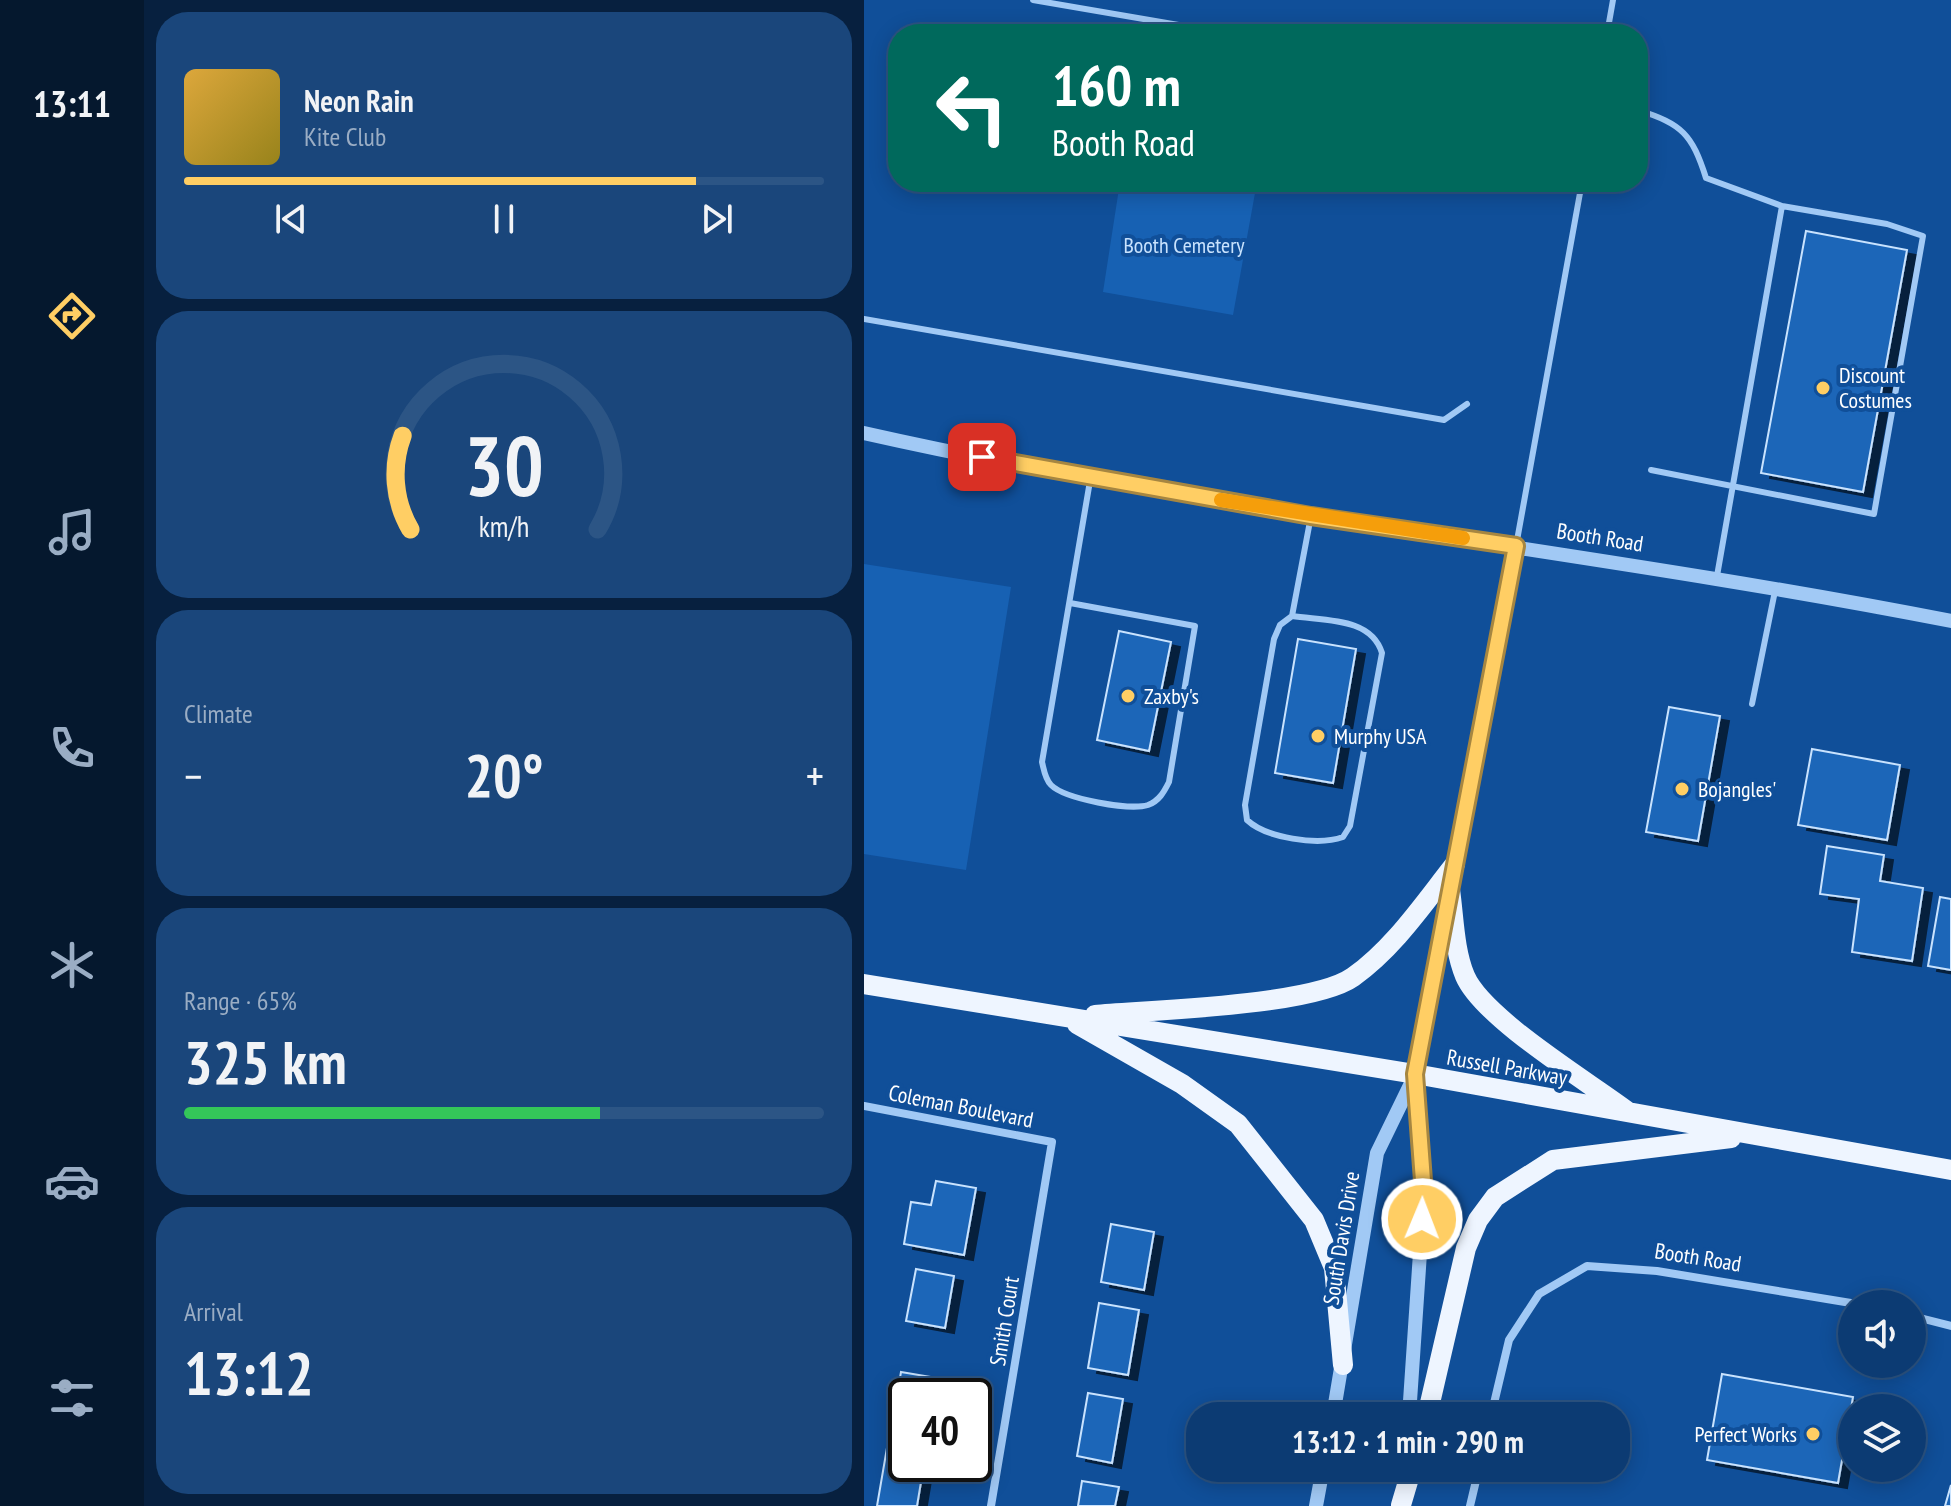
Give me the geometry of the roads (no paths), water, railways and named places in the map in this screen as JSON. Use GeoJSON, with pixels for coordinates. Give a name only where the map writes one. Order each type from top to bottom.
{"type":"FeatureCollection","features":[{"type":"Feature","properties":{"kind":"main road"},"geometry":{"type":"LineString","coordinates":[[1067,1018],[1296,997],[1329,989],[1351,979],[1387,947],[1455,864]]}},
{"type":"Feature","properties":{"kind":"main road"},"geometry":{"type":"LineString","coordinates":[[1450,890],[1460,959],[1474,991],[1504,1020],[1630,1113]]}},
{"type":"Feature","properties":{"kind":"main road","name":"Russell Parkway"},"geometry":{"type":"LineString","coordinates":[[864,984],[1415,1074],[1951,1170]]}},
{"type":"Feature","properties":{"kind":"main road"},"geometry":{"type":"LineString","coordinates":[[1067,1018],[1182,1084],[1238,1124],[1264,1155],[1314,1220],[1334,1268],[1343,1365]]}},
{"type":"Feature","properties":{"kind":"main road"},"geometry":{"type":"LineString","coordinates":[[1430,1402],[1466,1248],[1478,1220],[1495,1197],[1553,1160],[1755,1135]]}},
{"type":"Feature","properties":{"kind":"main road"},"geometry":{"type":"LineString","coordinates":[[1401,1506],[1408,1482]]}},
{"type":"Feature","properties":{"kind":"street","name":"Booth Road"},"geometry":{"type":"LineString","coordinates":[[864,433],[1311,516],[1717,576],[1951,621]]}},
{"type":"Feature","properties":{"kind":"street","name":"South Davis Drive"},"geometry":{"type":"LineString","coordinates":[[1336,1402],[1377,1153],[1415,1074],[1516,546]]}},
{"type":"Feature","properties":{"kind":"street","name":"South Davis Drive"},"geometry":{"type":"LineString","coordinates":[[1410,1402],[1424,1194],[1415,1074]]}},
{"type":"Feature","properties":{"kind":"street","name":"Coleman Boulevard"},"geometry":{"type":"LineString","coordinates":[[864,1106],[1052,1142]]}},
{"type":"Feature","properties":{"kind":"street","name":"Smith Court"},"geometry":{"type":"LineString","coordinates":[[991,1506],[1052,1142]]}},
{"type":"Feature","properties":{"kind":"street","name":"Booth Road"},"geometry":{"type":"LineString","coordinates":[[1494,1402],[1509,1340],[1539,1294],[1587,1266],[1657,1271],[1838,1301]]}},
{"type":"Feature","properties":{"kind":"street"},"geometry":{"type":"LineString","coordinates":[[1926,1320],[1951,1326]]}},
{"type":"Feature","properties":{"kind":"street"},"geometry":{"type":"LineString","coordinates":[[1316,1506],[1320,1482]]}},
{"type":"Feature","properties":{"kind":"street"},"geometry":{"type":"LineString","coordinates":[[1401,1506],[1403,1482]]}},
{"type":"Feature","properties":{"kind":"street"},"geometry":{"type":"LineString","coordinates":[[1470,1506],[1476,1482]]}},
{"type":"Feature","properties":{"kind":"lane"},"geometry":{"type":"LineString","coordinates":[[1033,0],[1173,24]]}},
{"type":"Feature","properties":{"kind":"lane"},"geometry":{"type":"LineString","coordinates":[[1609,24],[1613,0]]}},
{"type":"Feature","properties":{"kind":"lane"},"geometry":{"type":"LineString","coordinates":[[1648,113],[1670,120],[1694,142],[1706,178],[1782,206],[1887,224],[1923,236],[1874,514],[1651,470]]}},
{"type":"Feature","properties":{"kind":"lane"},"geometry":{"type":"LineString","coordinates":[[1516,546],[1580,192]]}},
{"type":"Feature","properties":{"kind":"lane"},"geometry":{"type":"LineString","coordinates":[[1717,576],[1782,206]]}},
{"type":"Feature","properties":{"kind":"lane"},"geometry":{"type":"LineString","coordinates":[[864,319],[1444,420],[1467,404]]}},
{"type":"Feature","properties":{"kind":"lane"},"geometry":{"type":"LineString","coordinates":[[1070,603],[1195,626],[1169,782],[1162,796],[1151,804],[1135,807],[1067,795],[1051,785],[1042,762],[1091,477]]}},
{"type":"Feature","properties":{"kind":"lane"},"geometry":{"type":"LineString","coordinates":[[1292,616],[1364,628],[1377,639],[1382,653],[1350,826],[1343,837],[1328,842],[1257,830],[1247,820],[1245,805],[1274,639],[1280,625],[1292,616],[1311,516]]}},
{"type":"Feature","properties":{"kind":"lane"},"geometry":{"type":"LineString","coordinates":[[1752,704],[1776,588]]}},
{"type":"Feature","properties":{"kind":"place","name":"Discount Costumes"},"geometry":{"type":"Point","coordinates":[1823,388]}},
{"type":"Feature","properties":{"kind":"place","name":"Zaxby's"},"geometry":{"type":"Point","coordinates":[1128,696]}},
{"type":"Feature","properties":{"kind":"place","name":"Murphy USA"},"geometry":{"type":"Point","coordinates":[1318,736]}},
{"type":"Feature","properties":{"kind":"place","name":"Bojangles'"},"geometry":{"type":"Point","coordinates":[1682,789]}},
{"type":"Feature","properties":{"kind":"place","name":"Perfect Works"},"geometry":{"type":"Point","coordinates":[1813,1434]}},
{"type":"Feature","properties":{"kind":"park label","name":"Booth Cemetery"},"geometry":{"type":"Point","coordinates":[1184,245]}}]}
